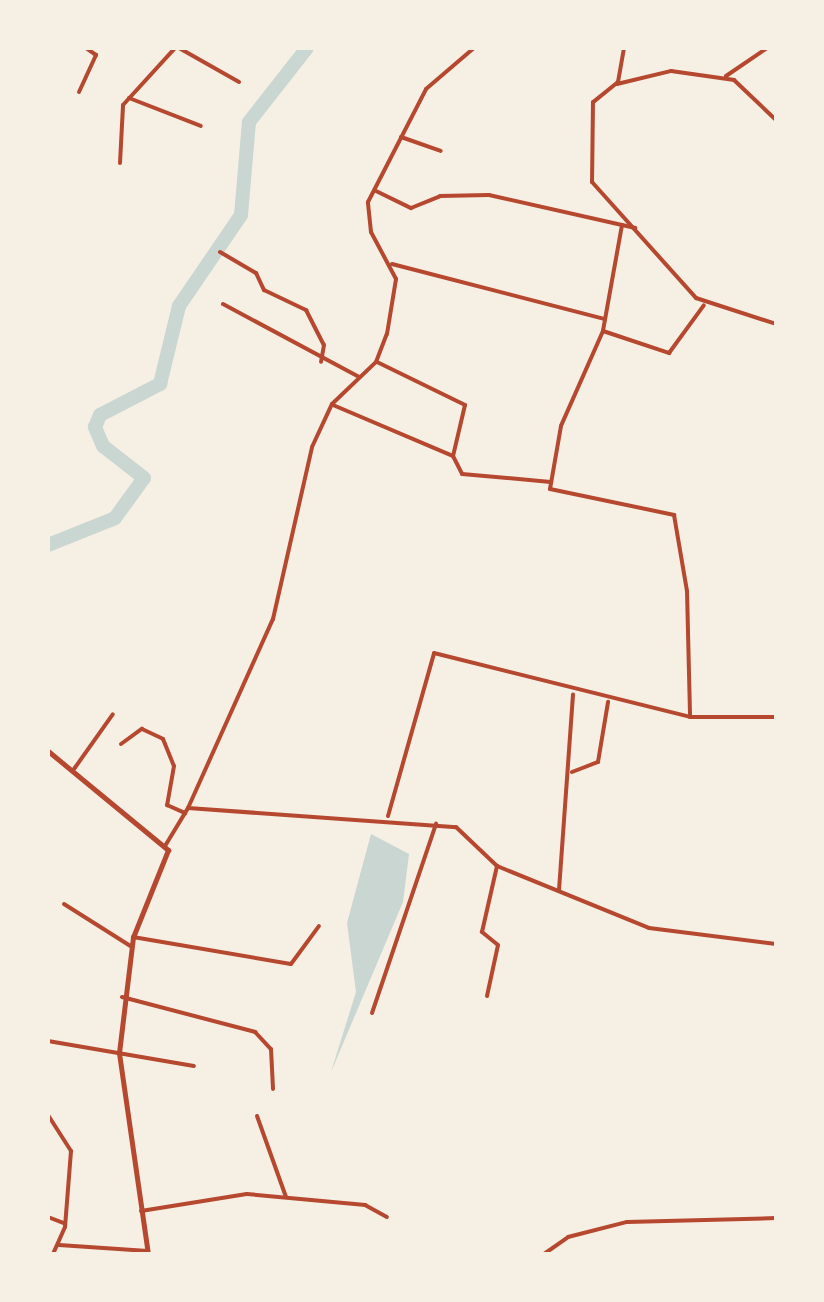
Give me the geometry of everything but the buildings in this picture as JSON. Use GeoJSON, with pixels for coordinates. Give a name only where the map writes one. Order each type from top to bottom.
{"type":"FeatureCollection","features":[{"type":"Feature","properties":{"kind":"street"},"geometry":{"type":"LineString","coordinates":[[79,92],[96,55],[86,48]]}},
{"type":"Feature","properties":{"kind":"street"},"geometry":{"type":"LineString","coordinates":[[120,162],[129,98],[177,48],[239,82]]}},
{"type":"Feature","properties":{"kind":"street"},"geometry":{"type":"LineString","coordinates":[[166,846],[187,811],[272,619],[312,447],[332,404],[376,362],[396,293],[392,264],[371,232],[376,191],[426,89],[474,48]]}},
{"type":"Feature","properties":{"kind":"street"},"geometry":{"type":"LineString","coordinates":[[615,84],[624,48]]}},
{"type":"Feature","properties":{"kind":"street"},"geometry":{"type":"LineString","coordinates":[[722,78],[766,48]]}},
{"type":"Feature","properties":{"kind":"street"},"geometry":{"type":"LineString","coordinates":[[776,120],[742,83],[722,78],[672,72],[615,84],[593,102],[589,176],[706,303],[776,324]]}},
{"type":"Feature","properties":{"kind":"street"},"geometry":{"type":"LineString","coordinates":[[129,98],[201,126]]}},
{"type":"Feature","properties":{"kind":"street"},"geometry":{"type":"LineString","coordinates":[[402,136],[441,151]]}},
{"type":"Feature","properties":{"kind":"street"},"geometry":{"type":"LineString","coordinates":[[376,191],[411,208],[490,195],[635,228]]}},
{"type":"Feature","properties":{"kind":"street"},"geometry":{"type":"LineString","coordinates":[[622,225],[604,331],[562,426],[551,482],[557,495],[674,515],[687,591],[690,717]]}},
{"type":"Feature","properties":{"kind":"street"},"geometry":{"type":"LineString","coordinates":[[220,252],[256,273],[264,290],[306,310],[324,345],[321,362]]}},
{"type":"Feature","properties":{"kind":"street"},"geometry":{"type":"LineString","coordinates":[[392,264],[606,319]]}},
{"type":"Feature","properties":{"kind":"street"},"geometry":{"type":"LineString","coordinates":[[604,331],[669,353],[706,303]]}},
{"type":"Feature","properties":{"kind":"street"},"geometry":{"type":"LineString","coordinates":[[222,304],[321,362],[359,377]]}},
{"type":"Feature","properties":{"kind":"street"},"geometry":{"type":"LineString","coordinates":[[376,362],[465,405],[453,456]]}},
{"type":"Feature","properties":{"kind":"street"},"geometry":{"type":"LineString","coordinates":[[332,404],[453,456],[471,478],[551,482]]}},
{"type":"Feature","properties":{"kind":"street"},"geometry":{"type":"LineString","coordinates":[[388,816],[431,655],[573,694],[690,717],[776,717]]}},
{"type":"Feature","properties":{"kind":"street"},"geometry":{"type":"LineString","coordinates":[[559,890],[573,694]]}},
{"type":"Feature","properties":{"kind":"street"},"geometry":{"type":"LineString","coordinates":[[570,772],[598,762],[608,702]]}},
{"type":"Feature","properties":{"kind":"street"},"geometry":{"type":"LineString","coordinates":[[74,769],[113,714]]}},
{"type":"Feature","properties":{"kind":"street"},"geometry":{"type":"LineString","coordinates":[[120,744],[142,729],[163,739],[174,766],[168,805],[187,811],[388,816],[436,824],[474,835],[497,866],[661,932],[776,944]]}},
{"type":"Feature","properties":{"kind":"street"},"geometry":{"type":"LineString","coordinates":[[48,752],[166,846],[170,858],[133,936],[122,996],[119,1054],[148,1253],[59,1245]]}},
{"type":"Feature","properties":{"kind":"street"},"geometry":{"type":"LineString","coordinates":[[372,1013],[436,824]]}},
{"type":"Feature","properties":{"kind":"street"},"geometry":{"type":"LineString","coordinates":[[487,996],[498,945],[482,932],[497,866]]}},
{"type":"Feature","properties":{"kind":"street"},"geometry":{"type":"LineString","coordinates":[[64,904],[132,947]]}},
{"type":"Feature","properties":{"kind":"street"},"geometry":{"type":"LineString","coordinates":[[133,936],[291,964],[319,926]]}},
{"type":"Feature","properties":{"kind":"street"},"geometry":{"type":"LineString","coordinates":[[122,996],[254,1032],[271,1049],[273,1089]]}},
{"type":"Feature","properties":{"kind":"street"},"geometry":{"type":"LineString","coordinates":[[48,1041],[194,1066]]}},
{"type":"Feature","properties":{"kind":"street"},"geometry":{"type":"LineString","coordinates":[[48,1115],[71,1151],[64,1222],[53,1254]]}},
{"type":"Feature","properties":{"kind":"street"},"geometry":{"type":"LineString","coordinates":[[257,1116],[286,1197]]}},
{"type":"Feature","properties":{"kind":"street"},"geometry":{"type":"LineString","coordinates":[[141,1211],[229,1195],[365,1205],[387,1217]]}},
{"type":"Feature","properties":{"kind":"street"},"geometry":{"type":"LineString","coordinates":[[48,1217],[64,1222]]}},
{"type":"Feature","properties":{"kind":"street"},"geometry":{"type":"LineString","coordinates":[[544,1254],[568,1237],[628,1222],[776,1218]]}},
{"type":"Feature","properties":{"kind":"shaded area"},"geometry":{"type":"Polygon","coordinates":[[[371,834],[409,854],[403,902],[331,1072],[356,992],[347,923],[371,834]]]}},
{"type":"Feature","properties":{"kind":"waterway"},"geometry":{"type":"LineString","coordinates":[[48,545],[115,518],[144,478],[103,446],[95,427],[100,415],[160,384],[179,306],[241,215],[249,122],[307,48]]}}]}
